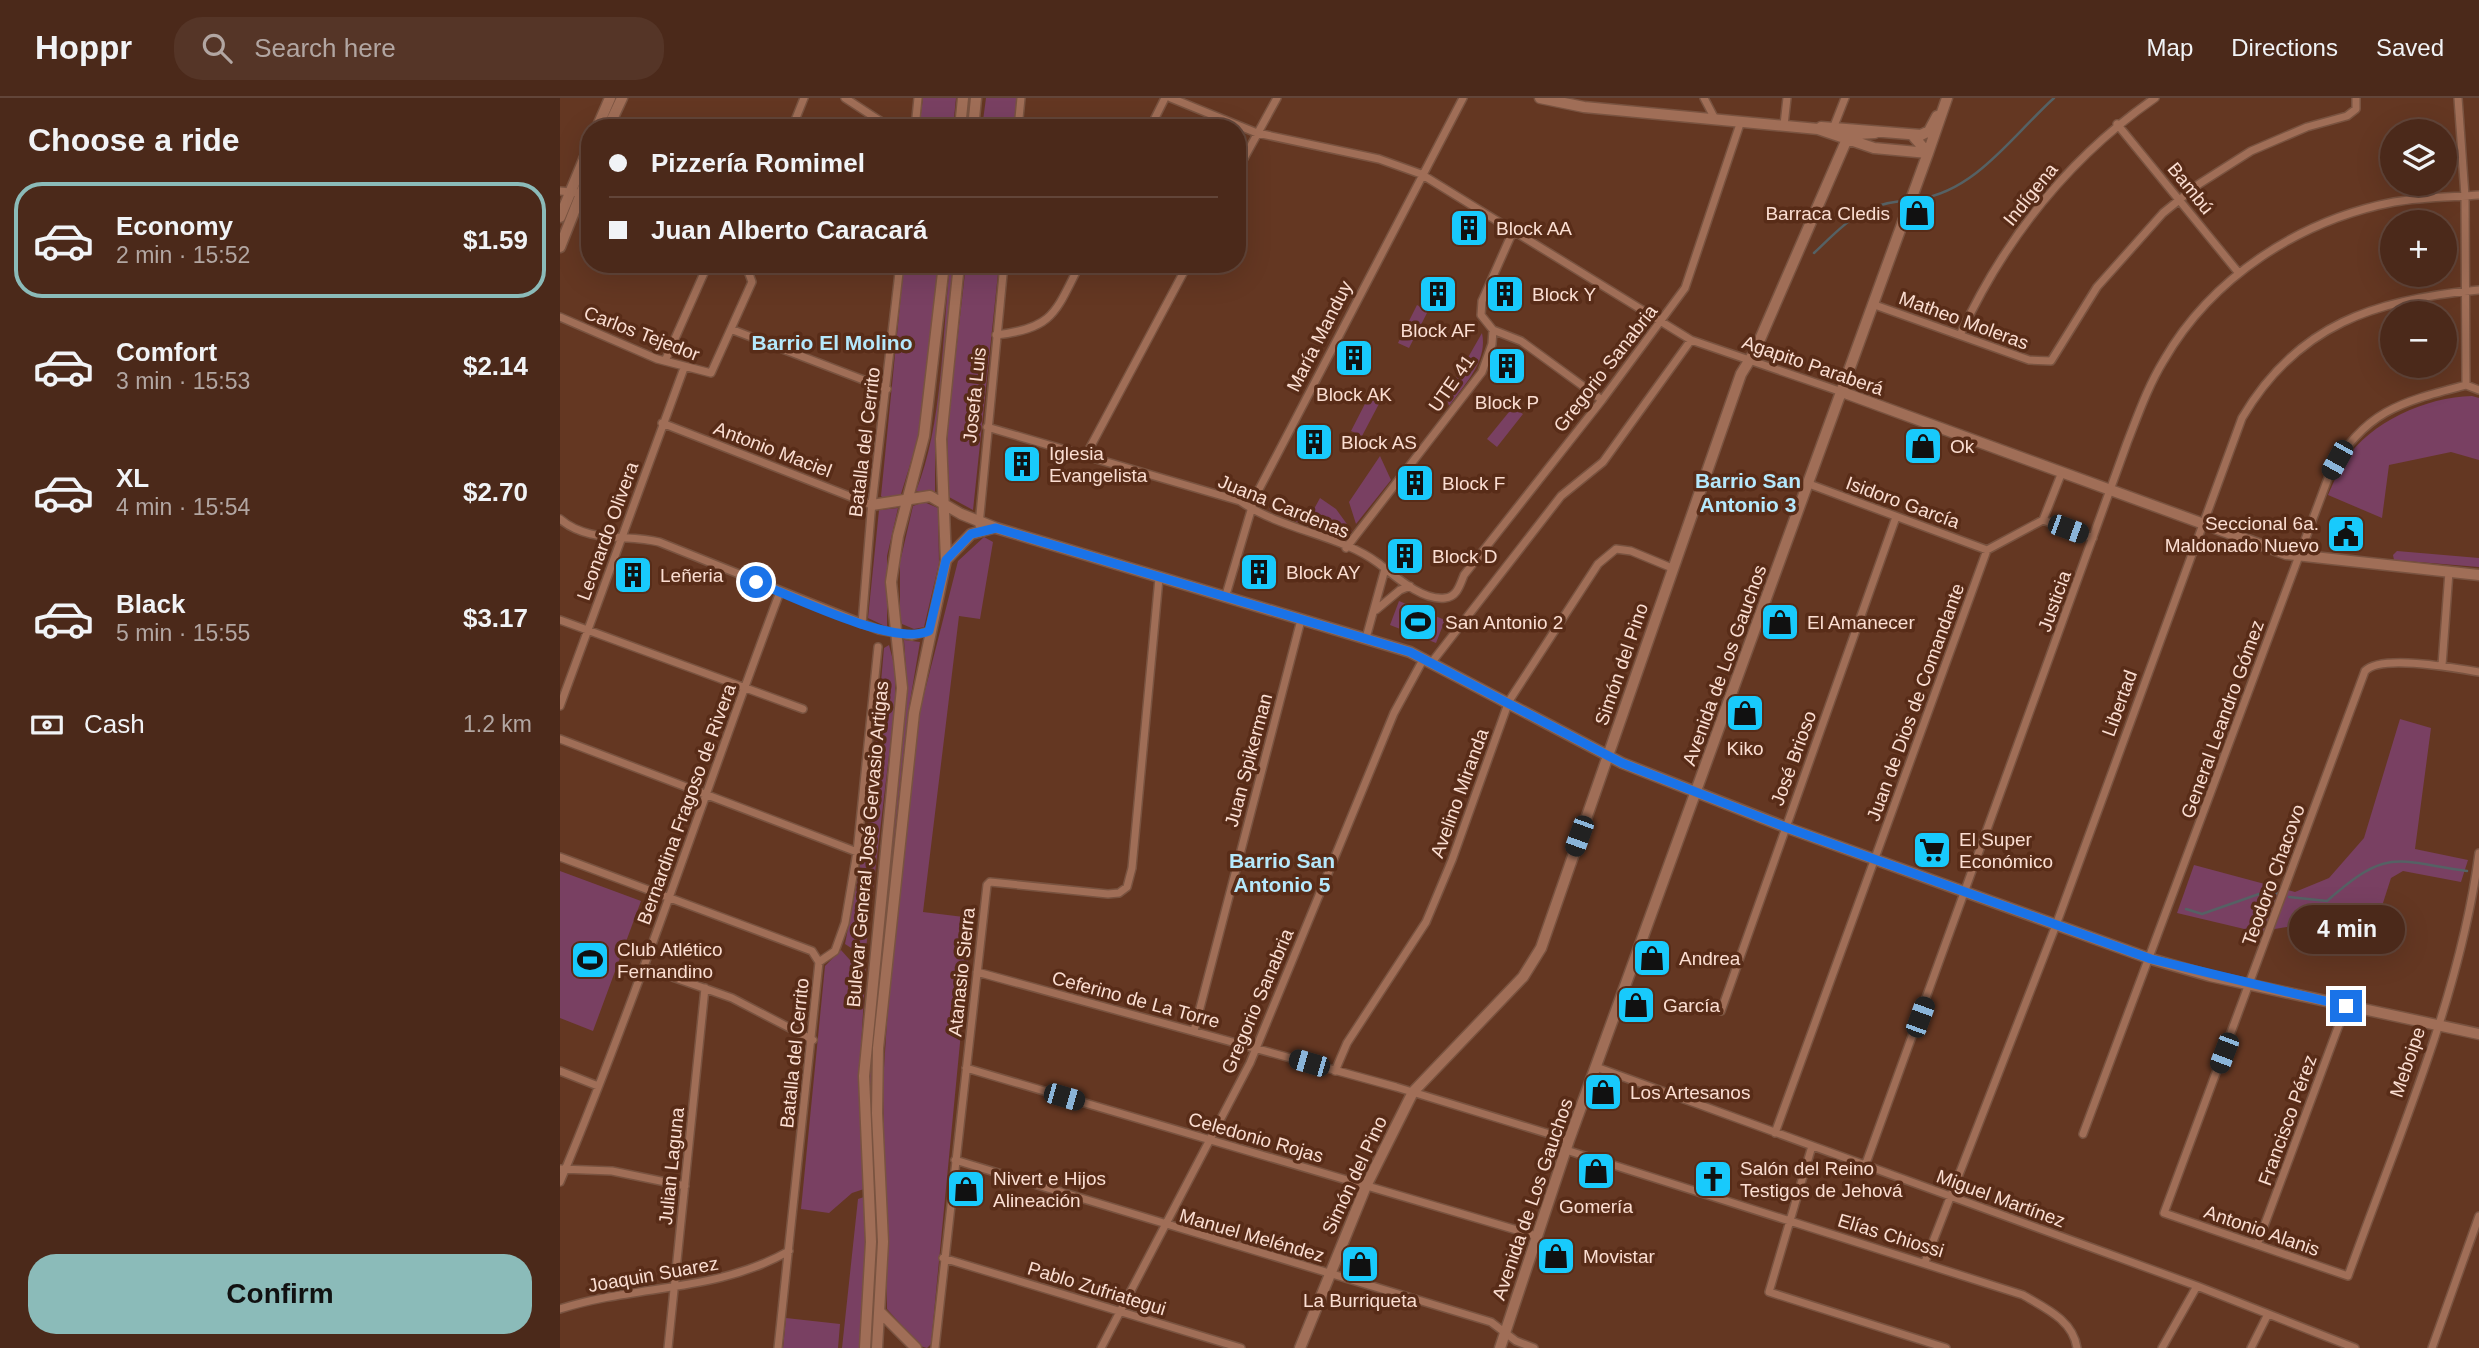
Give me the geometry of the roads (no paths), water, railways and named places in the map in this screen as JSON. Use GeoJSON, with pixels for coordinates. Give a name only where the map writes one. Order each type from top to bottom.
{"type":"FeatureCollection","features":[{"type":"Feature","properties":{"kind":"street"},"geometry":{"type":"LineString","coordinates":[[601,119],[610,98]]}},
{"type":"Feature","properties":{"kind":"street"},"geometry":{"type":"LineString","coordinates":[[612,119],[622,98]]}},
{"type":"Feature","properties":{"kind":"street"},"geometry":{"type":"LineString","coordinates":[[796,119],[804,98]]}},
{"type":"Feature","properties":{"kind":"street"},"geometry":{"type":"LineString","coordinates":[[845,98],[877,119]]}},
{"type":"Feature","properties":{"kind":"street"},"geometry":{"type":"LineString","coordinates":[[916,119],[918,98]]}},
{"type":"Feature","properties":{"kind":"street"},"geometry":{"type":"LineString","coordinates":[[961,119],[963,98]]}},
{"type":"Feature","properties":{"kind":"street"},"geometry":{"type":"LineString","coordinates":[[974,119],[976,98]]}},
{"type":"Feature","properties":{"kind":"street"},"geometry":{"type":"LineString","coordinates":[[1019,119],[1021,98]]}},
{"type":"Feature","properties":{"kind":"street"},"geometry":{"type":"LineString","coordinates":[[1154,119],[1165,98]]}},
{"type":"Feature","properties":{"kind":"street","name":"Agapito Paraberá"},"geometry":{"type":"LineString","coordinates":[[1171,98],[1223,119]]}},
{"type":"Feature","properties":{"kind":"street"},"geometry":{"type":"LineString","coordinates":[[1246,154],[1276,98]]}},
{"type":"Feature","properties":{"kind":"street","name":"María Manduy"},"geometry":{"type":"LineString","coordinates":[[1226,598],[1251,509],[1275,454],[1463,98]]}},
{"type":"Feature","properties":{"kind":"street"},"geometry":{"type":"LineString","coordinates":[[1540,98],[1584,107],[1818,128],[1834,126],[1913,136],[1928,153]]}},
{"type":"Feature","properties":{"kind":"street"},"geometry":{"type":"LineString","coordinates":[[1704,98],[1715,118]]}},
{"type":"Feature","properties":{"kind":"street"},"geometry":{"type":"LineString","coordinates":[[1784,125],[1787,98]]}},
{"type":"Feature","properties":{"kind":"street"},"geometry":{"type":"LineString","coordinates":[[1834,126],[1845,98]]}},
{"type":"Feature","properties":{"kind":"street","name":"Indígena"},"geometry":{"type":"LineString","coordinates":[[1960,335],[1983,286],[2024,224],[2072,166],[2117,124],[2155,98]]}},
{"type":"Feature","properties":{"kind":"street"},"geometry":{"type":"LineString","coordinates":[[2458,98],[2465,196],[2463,292],[2466,385],[2479,390]]}},
{"type":"Feature","properties":{"kind":"street"},"geometry":{"type":"LineString","coordinates":[[2180,198],[2251,151],[2306,127],[2347,116],[2353,112],[2356,101]]}},
{"type":"Feature","properties":{"kind":"street","name":"Avenida de Los Gauchos"},"geometry":{"type":"LineString","coordinates":[[1913,136],[1929,131],[1945,103]]}},
{"type":"Feature","properties":{"kind":"street","name":"Avenida de Los Gauchos"},"geometry":{"type":"LineString","coordinates":[[1500,1348],[1567,1145],[1945,103]]}},
{"type":"Feature","properties":{"kind":"street","name":"Gregorio Sanabria"},"geometry":{"type":"LineString","coordinates":[[1439,598],[1456,593],[1464,575],[1602,400],[1685,288],[1741,121]]}},
{"type":"Feature","properties":{"kind":"street","name":"Bambú"},"geometry":{"type":"LineString","coordinates":[[2117,124],[2238,272]]}},
{"type":"Feature","properties":{"kind":"street"},"geometry":{"type":"LineString","coordinates":[[1818,128],[1874,148],[1928,153]]}},
{"type":"Feature","properties":{"kind":"street","name":"Agapito Paraberá"},"geometry":{"type":"LineString","coordinates":[[1246,129],[1378,159],[1421,174],[1690,340],[1748,362],[1842,392],[2297,557],[2479,575]]}},
{"type":"Feature","properties":{"kind":"street"},"geometry":{"type":"LineString","coordinates":[[1847,139],[1857,134],[1875,133]]}},
{"type":"Feature","properties":{"kind":"street","name":"Simón del Pino"},"geometry":{"type":"LineString","coordinates":[[1300,1348],[1366,1186],[1413,1092],[1523,977],[1541,948],[1741,374],[1847,139]]}},
{"type":"Feature","properties":{"kind":"street"},"geometry":{"type":"LineString","coordinates":[[560,247],[581,174]]}},
{"type":"Feature","properties":{"kind":"street"},"geometry":{"type":"LineString","coordinates":[[560,217],[575,193]]}},
{"type":"Feature","properties":{"kind":"street","name":"Justicia"},"geometry":{"type":"LineString","coordinates":[[1865,1166],[1966,892],[2109,489],[2152,381],[2164,359],[2192,319],[2238,272],[2285,242],[2328,220],[2395,202],[2479,195]]}},
{"type":"Feature","properties":{"kind":"street","name":"Matheo Moleras"},"geometry":{"type":"LineString","coordinates":[[1871,303],[2029,360],[2046,362],[2057,354],[2097,287],[2119,259],[2146,228],[2180,198]]}},
{"type":"Feature","properties":{"kind":"street"},"geometry":{"type":"LineString","coordinates":[[1514,229],[1482,301],[1481,315],[1493,330],[1521,341],[1602,400]]}},
{"type":"Feature","properties":{"kind":"street"},"geometry":{"type":"LineString","coordinates":[[665,361],[704,273]]}},
{"type":"Feature","properties":{"kind":"street"},"geometry":{"type":"LineString","coordinates":[[749,273],[752,282],[733,330],[887,389]]}},
{"type":"Feature","properties":{"kind":"street","name":"Batalla del Cerrito"},"geometry":{"type":"LineString","coordinates":[[862,624],[897,273]]}},
{"type":"Feature","properties":{"kind":"street","name":"Bulevar General José Gervasio Artigas"},"geometry":{"type":"LineString","coordinates":[[864,1348],[871,1242],[864,1076],[902,688],[891,582],[907,501],[924,436],[943,273]]}},
{"type":"Feature","properties":{"kind":"street","name":"Bulevar General José Gervasio Artigas"},"geometry":{"type":"LineString","coordinates":[[877,1348],[883,1242],[877,1113],[878,1048],[914,713],[929,631],[946,560],[941,439],[957,273]]}},
{"type":"Feature","properties":{"kind":"street","name":"Josefa Luis"},"geometry":{"type":"LineString","coordinates":[[979,526],[986,427],[1003,273]]}},
{"type":"Feature","properties":{"kind":"street"},"geometry":{"type":"LineString","coordinates":[[996,335],[1027,331],[1049,319],[1075,273]]}},
{"type":"Feature","properties":{"kind":"street"},"geometry":{"type":"LineString","coordinates":[[1086,455],[1183,273]]}},
{"type":"Feature","properties":{"kind":"street","name":"Libertad"},"geometry":{"type":"LineString","coordinates":[[1925,1262],[2056,925],[2201,523],[2242,418],[2260,390],[2286,361],[2322,334],[2365,312],[2411,298],[2479,290]]}},
{"type":"Feature","properties":{"kind":"street","name":"Carlos Tejedor"},"geometry":{"type":"LineString","coordinates":[[560,317],[665,361],[707,374],[713,372],[733,330]]}},
{"type":"Feature","properties":{"kind":"street","name":"UTE 41"},"geometry":{"type":"LineString","coordinates":[[1346,548],[1482,372],[1492,344],[1493,330]]}},
{"type":"Feature","properties":{"kind":"street","name":"Gregorio Sanabria"},"geometry":{"type":"LineString","coordinates":[[1101,1348],[1256,1048],[1394,713],[1428,660],[1562,496],[1603,462],[1690,340]]}},
{"type":"Feature","properties":{"kind":"street","name":"Leonardo Olivera"},"geometry":{"type":"LineString","coordinates":[[560,706],[684,368]]}},
{"type":"Feature","properties":{"kind":"street","name":"General Leandro Gómez"},"geometry":{"type":"LineString","coordinates":[[2083,1134],[2151,959],[2330,473],[2344,447],[2363,426],[2419,398],[2466,385]]}},
{"type":"Feature","properties":{"kind":"street","name":"Antonio Maciel"},"geometry":{"type":"LineString","coordinates":[[662,423],[872,505]]}},
{"type":"Feature","properties":{"kind":"street","name":"Juana Cardenas"},"geometry":{"type":"LineString","coordinates":[[986,427],[1240,501],[1251,509],[1376,562],[1410,586],[1439,598]]}},
{"type":"Feature","properties":{"kind":"street"},"geometry":{"type":"LineString","coordinates":[[1987,550],[2043,520],[2062,472]]}},
{"type":"Feature","properties":{"kind":"street","name":"Isidoro García"},"geometry":{"type":"LineString","coordinates":[[1809,484],[1987,550]]}},
{"type":"Feature","properties":{"kind":"street"},"geometry":{"type":"LineString","coordinates":[[872,505],[925,496],[943,501],[979,526],[996,528],[1366,638],[1428,660],[1608,756],[1695,793],[2151,959],[2346,1006],[2479,1034]]}},
{"type":"Feature","properties":{"kind":"street","name":"José Brioso"},"geometry":{"type":"LineString","coordinates":[[1721,1011],[1896,517]]}},
{"type":"Feature","properties":{"kind":"street"},"geometry":{"type":"LineString","coordinates":[[560,519],[590,535],[623,536],[659,542],[862,624],[896,634],[919,636],[929,631]]}},
{"type":"Feature","properties":{"kind":"street"},"geometry":{"type":"LineString","coordinates":[[2043,520],[2093,538]]}},
{"type":"Feature","properties":{"kind":"street"},"geometry":{"type":"LineString","coordinates":[[946,560],[979,526]]}},
{"type":"Feature","properties":{"kind":"street","name":"Avelino Miranda"},"geometry":{"type":"LineString","coordinates":[[1335,1071],[1347,1043],[1426,922],[1452,860],[1509,701],[1598,564],[1616,550],[1632,551],[1672,568]]}},
{"type":"Feature","properties":{"kind":"street","name":"Juan de Dios de Comandante"},"geometry":{"type":"LineString","coordinates":[[1776,1133],[1987,550]]}},
{"type":"Feature","properties":{"kind":"street"},"geometry":{"type":"LineString","coordinates":[[1366,638],[1385,569]]}},
{"type":"Feature","properties":{"kind":"street"},"geometry":{"type":"LineString","coordinates":[[2449,572],[2442,665],[2479,672]]}},
{"type":"Feature","properties":{"kind":"street","name":"Atanasio Sierra"},"geometry":{"type":"LineString","coordinates":[[935,1348],[943,1258],[988,883],[1114,894],[1124,891],[1129,883],[1159,578]]}},
{"type":"Feature","properties":{"kind":"street"},"geometry":{"type":"LineString","coordinates":[[1375,611],[1392,596],[1410,586]]}},
{"type":"Feature","properties":{"kind":"street","name":"Bernardina Fragoso de Rivera"},"geometry":{"type":"LineString","coordinates":[[560,1182],[670,898],[705,793],[780,592]]}},
{"type":"Feature","properties":{"kind":"street"},"geometry":{"type":"LineString","coordinates":[[560,620],[803,709]]}},
{"type":"Feature","properties":{"kind":"street","name":"Juan Spikerman"},"geometry":{"type":"LineString","coordinates":[[1194,1031],[1301,620]]}},
{"type":"Feature","properties":{"kind":"street","name":"Batalla del Cerrito"},"geometry":{"type":"LineString","coordinates":[[778,1348],[813,1040],[819,962],[831,956],[839,944],[857,852],[878,647]]}},
{"type":"Feature","properties":{"kind":"street","name":"Teodoro Chacovo"},"geometry":{"type":"LineString","coordinates":[[2164,1213],[2362,677],[2370,667],[2385,664],[2442,665]]}},
{"type":"Feature","properties":{"kind":"street"},"geometry":{"type":"LineString","coordinates":[[560,739],[857,852]]}},
{"type":"Feature","properties":{"kind":"street","name":"Meboipe"},"geometry":{"type":"LineString","coordinates":[[2348,1276],[2437,1025],[2459,952],[2479,853]]}},
{"type":"Feature","properties":{"kind":"street"},"geometry":{"type":"LineString","coordinates":[[560,857],[812,951],[819,962]]}},
{"type":"Feature","properties":{"kind":"street"},"geometry":{"type":"LineString","coordinates":[[644,967],[732,998],[813,1040]]}},
{"type":"Feature","properties":{"kind":"street","name":"Ceferino de La Torre"},"geometry":{"type":"LineString","coordinates":[[977,972],[1413,1092],[1567,1145]]}},
{"type":"Feature","properties":{"kind":"street","name":"Julian Laguna"},"geometry":{"type":"LineString","coordinates":[[668,1348],[705,988]]}},
{"type":"Feature","properties":{"kind":"street","name":"Francisco Pérez"},"geometry":{"type":"LineString","coordinates":[[2257,1245],[2346,1006]]}},
{"type":"Feature","properties":{"kind":"street","name":"Miguel Martínez"},"geometry":{"type":"LineString","coordinates":[[1596,1067],[2197,1286],[2338,1345],[2355,1348]]}},
{"type":"Feature","properties":{"kind":"street","name":"Celedonio Rojas"},"geometry":{"type":"LineString","coordinates":[[966,1068],[1537,1236]]}},
{"type":"Feature","properties":{"kind":"street"},"geometry":{"type":"LineString","coordinates":[[560,1071],[598,1086]]}},
{"type":"Feature","properties":{"kind":"street","name":"Elías Chiossi"},"geometry":{"type":"LineString","coordinates":[[1567,1145],[2023,1295],[2050,1311],[2075,1334],[2077,1348]]}},
{"type":"Feature","properties":{"kind":"street"},"geometry":{"type":"LineString","coordinates":[[1811,1146],[1792,1221],[1769,1292],[1946,1348]]}},
{"type":"Feature","properties":{"kind":"street","name":"Manuel Meléndez"},"geometry":{"type":"LineString","coordinates":[[955,1160],[1490,1322],[1506,1331],[1516,1341],[1534,1348]]}},
{"type":"Feature","properties":{"kind":"street"},"geometry":{"type":"LineString","coordinates":[[563,1169],[612,1171],[685,1186]]}},
{"type":"Feature","properties":{"kind":"street","name":"Antonio Alanis"},"geometry":{"type":"LineString","coordinates":[[2164,1213],[2348,1276]]}},
{"type":"Feature","properties":{"kind":"street"},"geometry":{"type":"LineString","coordinates":[[2432,1348],[2479,1216]]}},
{"type":"Feature","properties":{"kind":"street","name":"Joaquin Suarez"},"geometry":{"type":"LineString","coordinates":[[560,1309],[624,1294],[674,1289],[733,1275],[789,1251]]}},
{"type":"Feature","properties":{"kind":"street","name":"Pablo Zufriategui"},"geometry":{"type":"LineString","coordinates":[[943,1258],[1241,1348]]}},
{"type":"Feature","properties":{"kind":"street"},"geometry":{"type":"LineString","coordinates":[[2162,1348],[2197,1286]]}},
{"type":"Feature","properties":{"kind":"street"},"geometry":{"type":"LineString","coordinates":[[881,1313],[916,1348]]}},
{"type":"Feature","properties":{"kind":"street"},"geometry":{"type":"LineString","coordinates":[[2251,1348],[2268,1314]]}},
{"type":"Feature","properties":{"kind":"waterway"},"geometry":{"type":"LineString","coordinates":[[1919,199],[1940,194],[1976,173],[2054,98]]}},
{"type":"Feature","properties":{"kind":"waterway"},"geometry":{"type":"LineString","coordinates":[[1814,253],[1862,212],[1901,201]]}},
{"type":"Feature","properties":{"kind":"waterway"},"geometry":{"type":"LineString","coordinates":[[2289,897],[2327,901],[2364,872],[2392,862],[2467,871]]}},
{"type":"Feature","properties":{"kind":"waterway"},"geometry":{"type":"LineString","coordinates":[[2186,909],[2202,914],[2259,894],[2277,893]]}},
{"type":"Feature","properties":{"kind":"place","name":"Barraca Cledis"},"geometry":{"type":"Point","coordinates":[1917,213]}},
{"type":"Feature","properties":{"kind":"place","name":"Block AA"},"geometry":{"type":"Point","coordinates":[1469,228]}},
{"type":"Feature","properties":{"kind":"place","name":"Block AF"},"geometry":{"type":"Point","coordinates":[1438,294]}},
{"type":"Feature","properties":{"kind":"place","name":"Block Y"},"geometry":{"type":"Point","coordinates":[1505,294]}},
{"type":"Feature","properties":{"kind":"place","name":"Block AK"},"geometry":{"type":"Point","coordinates":[1354,358]}},
{"type":"Feature","properties":{"kind":"place","name":"Block P"},"geometry":{"type":"Point","coordinates":[1507,366]}},
{"type":"Feature","properties":{"kind":"place","name":"Block AS"},"geometry":{"type":"Point","coordinates":[1314,442]}},
{"type":"Feature","properties":{"kind":"place","name":"Ok"},"geometry":{"type":"Point","coordinates":[1923,446]}},
{"type":"Feature","properties":{"kind":"place","name":"Iglesia Evangelista"},"geometry":{"type":"Point","coordinates":[1022,464]}},
{"type":"Feature","properties":{"kind":"place","name":"Block F"},"geometry":{"type":"Point","coordinates":[1415,483]}},
{"type":"Feature","properties":{"kind":"place","name":"Seccional 6a. Maldonado Nuevo"},"geometry":{"type":"Point","coordinates":[2346,534]}},
{"type":"Feature","properties":{"kind":"place","name":"Block D"},"geometry":{"type":"Point","coordinates":[1405,556]}},
{"type":"Feature","properties":{"kind":"place","name":"Block AY"},"geometry":{"type":"Point","coordinates":[1259,572]}},
{"type":"Feature","properties":{"kind":"place","name":"Leñeria"},"geometry":{"type":"Point","coordinates":[633,575]}},
{"type":"Feature","properties":{"kind":"place","name":"San Antonio 2"},"geometry":{"type":"Point","coordinates":[1418,622]}},
{"type":"Feature","properties":{"kind":"place","name":"El Amanecer"},"geometry":{"type":"Point","coordinates":[1780,622]}},
{"type":"Feature","properties":{"kind":"place","name":"Kiko"},"geometry":{"type":"Point","coordinates":[1745,713]}},
{"type":"Feature","properties":{"kind":"place","name":"El Super Económico"},"geometry":{"type":"Point","coordinates":[1932,850]}},
{"type":"Feature","properties":{"kind":"place","name":"Andrea"},"geometry":{"type":"Point","coordinates":[1652,958]}},
{"type":"Feature","properties":{"kind":"place","name":"Club Atlético Fernandino"},"geometry":{"type":"Point","coordinates":[590,960]}},
{"type":"Feature","properties":{"kind":"place","name":"García"},"geometry":{"type":"Point","coordinates":[1636,1005]}},
{"type":"Feature","properties":{"kind":"place","name":"Los Artesanos"},"geometry":{"type":"Point","coordinates":[1603,1092]}},
{"type":"Feature","properties":{"kind":"place","name":"Gomería"},"geometry":{"type":"Point","coordinates":[1596,1171]}},
{"type":"Feature","properties":{"kind":"place","name":"Salón del Reino Testigos de Jehová"},"geometry":{"type":"Point","coordinates":[1713,1179]}},
{"type":"Feature","properties":{"kind":"place","name":"Nivert e Hijos Alineación"},"geometry":{"type":"Point","coordinates":[966,1189]}},
{"type":"Feature","properties":{"kind":"place","name":"Movistar"},"geometry":{"type":"Point","coordinates":[1556,1256]}},
{"type":"Feature","properties":{"kind":"place","name":"La Burriqueta"},"geometry":{"type":"Point","coordinates":[1360,1264]}},
{"type":"Feature","properties":{"kind":"district","name":"Barrio El Molino"},"geometry":{"type":"Point","coordinates":[832,343]}},
{"type":"Feature","properties":{"kind":"district","name":"Barrio San Antonio 3"},"geometry":{"type":"Point","coordinates":[1748,493]}},
{"type":"Feature","properties":{"kind":"district","name":"Barrio San Antonio 5"},"geometry":{"type":"Point","coordinates":[1282,873]}}]}
